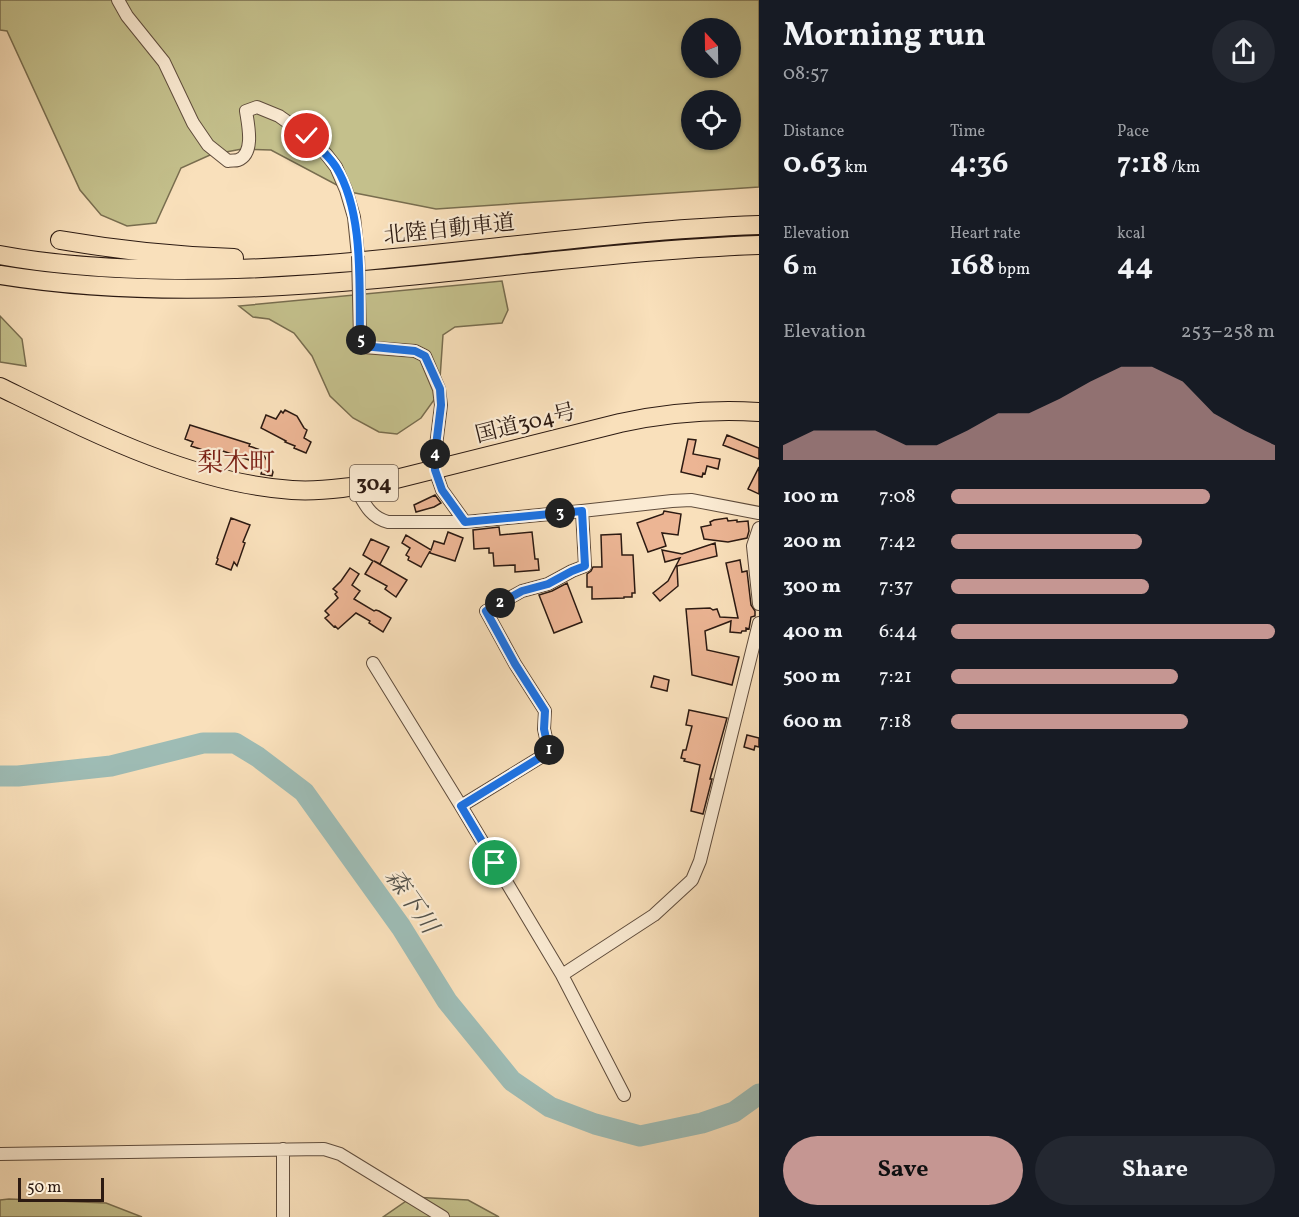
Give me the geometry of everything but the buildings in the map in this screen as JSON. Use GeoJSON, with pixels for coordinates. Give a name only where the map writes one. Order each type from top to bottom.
{"type":"FeatureCollection","features":[{"type":"Feature","properties":{"kind":"highway","name":"北陸自動車道"},"geometry":{"type":"LineString","coordinates":[[0,255],[74,265],[136,269],[271,268],[376,261],[662,230],[759,225]]}},
{"type":"Feature","properties":{"kind":"highway"},"geometry":{"type":"LineString","coordinates":[[60,240],[113,249],[208,257],[315,259],[477,249]]}},
{"type":"Feature","properties":{"kind":"highway","name":"北陸自動車道"},"geometry":{"type":"LineString","coordinates":[[0,275],[72,284],[137,288],[273,287],[387,278],[641,252],[759,244]]}},
{"type":"Feature","properties":{"kind":"highway","name":"国道304号"},"geometry":{"type":"LineString","coordinates":[[0,387],[122,444],[184,468],[226,480],[293,490],[355,487],[392,480],[655,416],[734,410],[759,412]]}},
{"type":"Feature","properties":{"kind":"street"},"geometry":{"type":"LineString","coordinates":[[118,0],[127,16],[164,62],[193,123],[203,138],[228,161],[240,160],[248,150],[246,111],[257,106],[279,116],[307,136],[336,167],[354,217],[358,256],[360,336],[363,346],[415,351],[425,356],[440,389],[441,405],[435,470],[442,490],[465,522]]}},
{"type":"Feature","properties":{"kind":"street"},"geometry":{"type":"LineString","coordinates":[[355,487],[371,513],[388,522],[465,522],[691,500],[759,513]]}},
{"type":"Feature","properties":{"kind":"street"},"geometry":{"type":"LineString","coordinates":[[461,806],[549,752],[544,729],[545,711],[515,664],[486,611],[522,591],[548,584],[585,566],[582,511]]}},
{"type":"Feature","properties":{"kind":"street"},"geometry":{"type":"LineString","coordinates":[[759,528],[753,546],[759,604]]}},
{"type":"Feature","properties":{"kind":"street"},"geometry":{"type":"LineString","coordinates":[[562,975],[654,915],[692,880],[700,861],[759,623]]}},
{"type":"Feature","properties":{"kind":"street"},"geometry":{"type":"LineString","coordinates":[[373,663],[562,975],[624,1095]]}},
{"type":"Feature","properties":{"kind":"street"},"geometry":{"type":"LineString","coordinates":[[283,1149],[283,1217]]}},
{"type":"Feature","properties":{"kind":"street"},"geometry":{"type":"LineString","coordinates":[[0,1154],[324,1149],[340,1154],[443,1217]]}},
{"type":"Feature","properties":{"kind":"shaded area"},"geometry":{"type":"Polygon","coordinates":[[[0,0],[759,0],[759,187],[436,209],[350,192],[271,150],[242,149],[210,155],[181,168],[156,223],[127,226],[101,215],[80,190],[7,31],[0,30],[0,0]]]}},
{"type":"Feature","properties":{"kind":"shaded area"},"geometry":{"type":"Polygon","coordinates":[[[502,281],[508,310],[502,323],[455,327],[443,335],[439,393],[421,418],[397,434],[379,432],[353,418],[330,396],[312,356],[294,333],[269,319],[253,317],[239,306],[502,281]]]}},
{"type":"Feature","properties":{"kind":"shaded area"},"geometry":{"type":"Polygon","coordinates":[[[0,316],[22,339],[26,366],[0,362],[0,316]]]}},
{"type":"Feature","properties":{"kind":"shaded area"},"geometry":{"type":"Polygon","coordinates":[[[412,1197],[468,1200],[499,1217],[383,1217],[412,1197]]]}},
{"type":"Feature","properties":{"kind":"shaded area"},"geometry":{"type":"Polygon","coordinates":[[[0,1200],[106,1203],[142,1217],[0,1217],[0,1200]]]}},
{"type":"Feature","properties":{"kind":"waterway","name":"森下川"},"geometry":{"type":"LineString","coordinates":[[0,776],[111,766],[203,743],[235,743],[258,757],[304,792],[401,927],[447,1001],[512,1081],[550,1107],[595,1124],[640,1136],[702,1123],[734,1112],[759,1094]]}},
{"type":"Feature","properties":{"kind":"district","name":"梨木町"},"geometry":{"type":"Point","coordinates":[236,462]}},
{"type":"Feature","properties":{"kind":"route"},"geometry":{"type":"LineString","coordinates":[[307,136],[336,167],[354,217],[358,256],[360,336],[363,346],[415,351],[425,356],[440,389],[441,405],[435,470],[442,490],[465,522],[582,511],[585,566],[548,584],[522,591],[486,611],[515,664],[545,711],[544,729],[549,752],[461,806],[495,863]]}}]}
